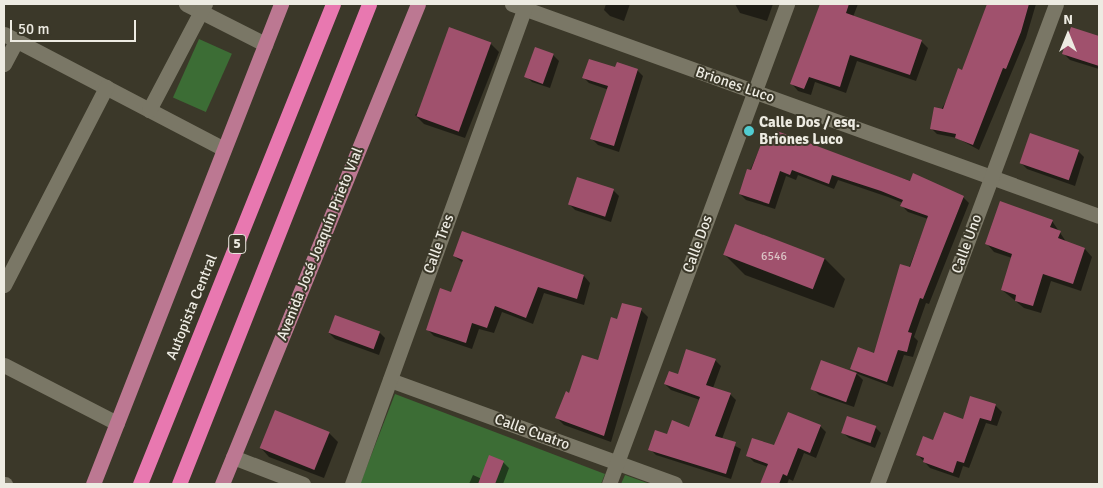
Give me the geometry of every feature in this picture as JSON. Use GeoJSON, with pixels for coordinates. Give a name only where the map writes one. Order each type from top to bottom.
{"type":"FeatureCollection","features":[{"type":"Feature","properties":{"kind":"highway","name":"Autopista Central"},"geometry":{"type":"LineString","coordinates":[[140,484],[333,4]]}},
{"type":"Feature","properties":{"kind":"highway","name":"5"},"geometry":{"type":"LineString","coordinates":[[179,484],[368,4]]}},
{"type":"Feature","properties":{"kind":"main road"},"geometry":{"type":"LineString","coordinates":[[93,484],[281,4]]}},
{"type":"Feature","properties":{"kind":"main road","name":"Avenida José Joaquín Prieto Vial"},"geometry":{"type":"LineString","coordinates":[[222,484],[418,4]]}},
{"type":"Feature","properties":{"kind":"street"},"geometry":{"type":"LineString","coordinates":[[186,4],[203,8],[265,44]]}},
{"type":"Feature","properties":{"kind":"street","name":"Calle Dos"},"geometry":{"type":"LineString","coordinates":[[609,484],[787,4]]}},
{"type":"Feature","properties":{"kind":"street","name":"Calle Uno"},"geometry":{"type":"LineString","coordinates":[[877,484],[1056,4]]}},
{"type":"Feature","properties":{"kind":"street","name":"Briones Luco"},"geometry":{"type":"LineString","coordinates":[[521,5],[754,93],[1099,216]]}},
{"type":"Feature","properties":{"kind":"street","name":"Calle Tres"},"geometry":{"type":"LineString","coordinates":[[352,484],[521,5]]}},
{"type":"Feature","properties":{"kind":"street"},"geometry":{"type":"LineString","coordinates":[[150,110],[203,8]]}},
{"type":"Feature","properties":{"kind":"street"},"geometry":{"type":"LineString","coordinates":[[4,64],[10,38],[224,149]]}},
{"type":"Feature","properties":{"kind":"street"},"geometry":{"type":"LineString","coordinates":[[4,286],[106,88]]}},
{"type":"Feature","properties":{"kind":"street"},"geometry":{"type":"LineString","coordinates":[[4,365],[117,423]]}},
{"type":"Feature","properties":{"kind":"street","name":"Calle Cuatro"},"geometry":{"type":"LineString","coordinates":[[390,380],[675,484]]}},
{"type":"Feature","properties":{"kind":"street"},"geometry":{"type":"LineString","coordinates":[[232,457],[303,484]]}},
{"type":"Feature","properties":{"kind":"green space"},"geometry":{"type":"Polygon","coordinates":[[[199,39],[232,54],[206,112],[173,97],[199,39]]]}},
{"type":"Feature","properties":{"kind":"green space"},"geometry":{"type":"Polygon","coordinates":[[[395,394],[605,474],[601,484],[360,484],[395,394]]]}},
{"type":"Feature","properties":{"kind":"green space"},"geometry":{"type":"Polygon","coordinates":[[[625,475],[650,484],[621,484],[625,475]]]}},
{"type":"Feature","properties":{"kind":"building"},"geometry":{"type":"Polygon","coordinates":[[[820,4],[849,4],[846,13],[922,40],[910,75],[850,55],[840,87],[809,77],[804,89],[790,84],[820,4]]]}},
{"type":"Feature","properties":{"kind":"building"},"geometry":{"type":"Polygon","coordinates":[[[987,4],[1029,4],[1021,32],[1006,69],[1003,68],[973,145],[955,138],[956,134],[930,129],[934,107],[943,109],[958,68],[962,70],[987,4]]]}},
{"type":"Feature","properties":{"kind":"building"},"geometry":{"type":"Polygon","coordinates":[[[449,27],[491,42],[459,132],[417,116],[449,27]]]}},
{"type":"Feature","properties":{"kind":"building"},"geometry":{"type":"Polygon","coordinates":[[[1071,27],[1099,36],[1099,66],[1062,54],[1071,27]]]}},
{"type":"Feature","properties":{"kind":"building"},"geometry":{"type":"Polygon","coordinates":[[[535,47],[554,54],[543,84],[524,77],[535,47]]]}},
{"type":"Feature","properties":{"kind":"building"},"geometry":{"type":"Polygon","coordinates":[[[589,59],[615,67],[617,62],[638,69],[614,146],[590,139],[608,86],[582,78],[589,59]]]}},
{"type":"Feature","properties":{"kind":"building"},"geometry":{"type":"Polygon","coordinates":[[[777,131],[910,181],[913,173],[964,196],[923,299],[920,298],[908,332],[912,333],[907,352],[898,350],[887,382],[850,369],[858,347],[874,353],[900,264],[910,267],[928,216],[900,206],[903,200],[881,191],[832,175],[829,184],[792,170],[790,175],[780,171],[769,204],[739,194],[747,169],[751,170],[765,134],[775,138],[777,131]]]}},
{"type":"Feature","properties":{"kind":"building"},"geometry":{"type":"Polygon","coordinates":[[[1030,133],[1079,150],[1069,180],[1020,163],[1030,133]]]}},
{"type":"Feature","properties":{"kind":"building"},"geometry":{"type":"Polygon","coordinates":[[[577,177],[614,189],[605,217],[568,205],[577,177]]]}},
{"type":"Feature","properties":{"kind":"building"},"geometry":{"type":"Polygon","coordinates":[[[1000,201],[1053,220],[1050,227],[1061,231],[1058,238],[1085,248],[1073,284],[1043,274],[1033,306],[1015,301],[1016,295],[1001,290],[1012,254],[985,244],[1000,201]]]}},
{"type":"Feature","properties":{"kind":"building"},"geometry":{"type":"Polygon","coordinates":[[[735,224],[825,258],[813,289],[723,255],[735,224]]]}},
{"type":"Feature","properties":{"kind":"building"},"geometry":{"type":"Polygon","coordinates":[[[462,231],[584,275],[577,299],[538,287],[526,318],[495,306],[487,328],[472,323],[466,343],[426,330],[440,288],[451,292],[463,260],[453,256],[462,231]]]}},
{"type":"Feature","properties":{"kind":"building"},"geometry":{"type":"Polygon","coordinates":[[[622,303],[642,308],[604,436],[555,418],[566,391],[569,393],[582,355],[598,360],[611,317],[617,319],[622,303]]]}},
{"type":"Feature","properties":{"kind":"building"},"geometry":{"type":"Polygon","coordinates":[[[335,315],[380,331],[374,349],[329,333],[335,315]]]}},
{"type":"Feature","properties":{"kind":"building"},"geometry":{"type":"Polygon","coordinates":[[[686,349],[716,359],[706,385],[731,393],[715,436],[736,442],[726,474],[648,450],[655,430],[667,434],[672,420],[689,427],[700,397],[664,384],[669,371],[678,374],[686,349]]]}},
{"type":"Feature","properties":{"kind":"building"},"geometry":{"type":"Polygon","coordinates":[[[821,360],[857,373],[846,402],[810,389],[821,360]]]}},
{"type":"Feature","properties":{"kind":"building"},"geometry":{"type":"Polygon","coordinates":[[[970,396],[996,404],[991,421],[980,418],[964,463],[957,461],[953,473],[923,462],[924,458],[916,455],[923,436],[933,440],[944,412],[963,419],[970,396]]]}},
{"type":"Feature","properties":{"kind":"building"},"geometry":{"type":"Polygon","coordinates":[[[275,410],[330,432],[314,470],[260,448],[275,410]]]}},
{"type":"Feature","properties":{"kind":"building"},"geometry":{"type":"Polygon","coordinates":[[[788,412],[821,425],[810,453],[798,448],[787,476],[783,474],[779,484],[760,484],[768,464],[746,456],[752,438],[774,445],[788,412]]]}},
{"type":"Feature","properties":{"kind":"building"},"geometry":{"type":"Polygon","coordinates":[[[847,416],[876,426],[870,443],[841,433],[847,416]]]}},
{"type":"Feature","properties":{"kind":"building"},"geometry":{"type":"Polygon","coordinates":[[[489,455],[504,461],[495,484],[478,484],[489,455]]]}},
{"type":"Feature","properties":{"kind":"place","name":"Calle Dos / esq. Briones Luco"},"geometry":{"type":"Point","coordinates":[749,131]}}]}
